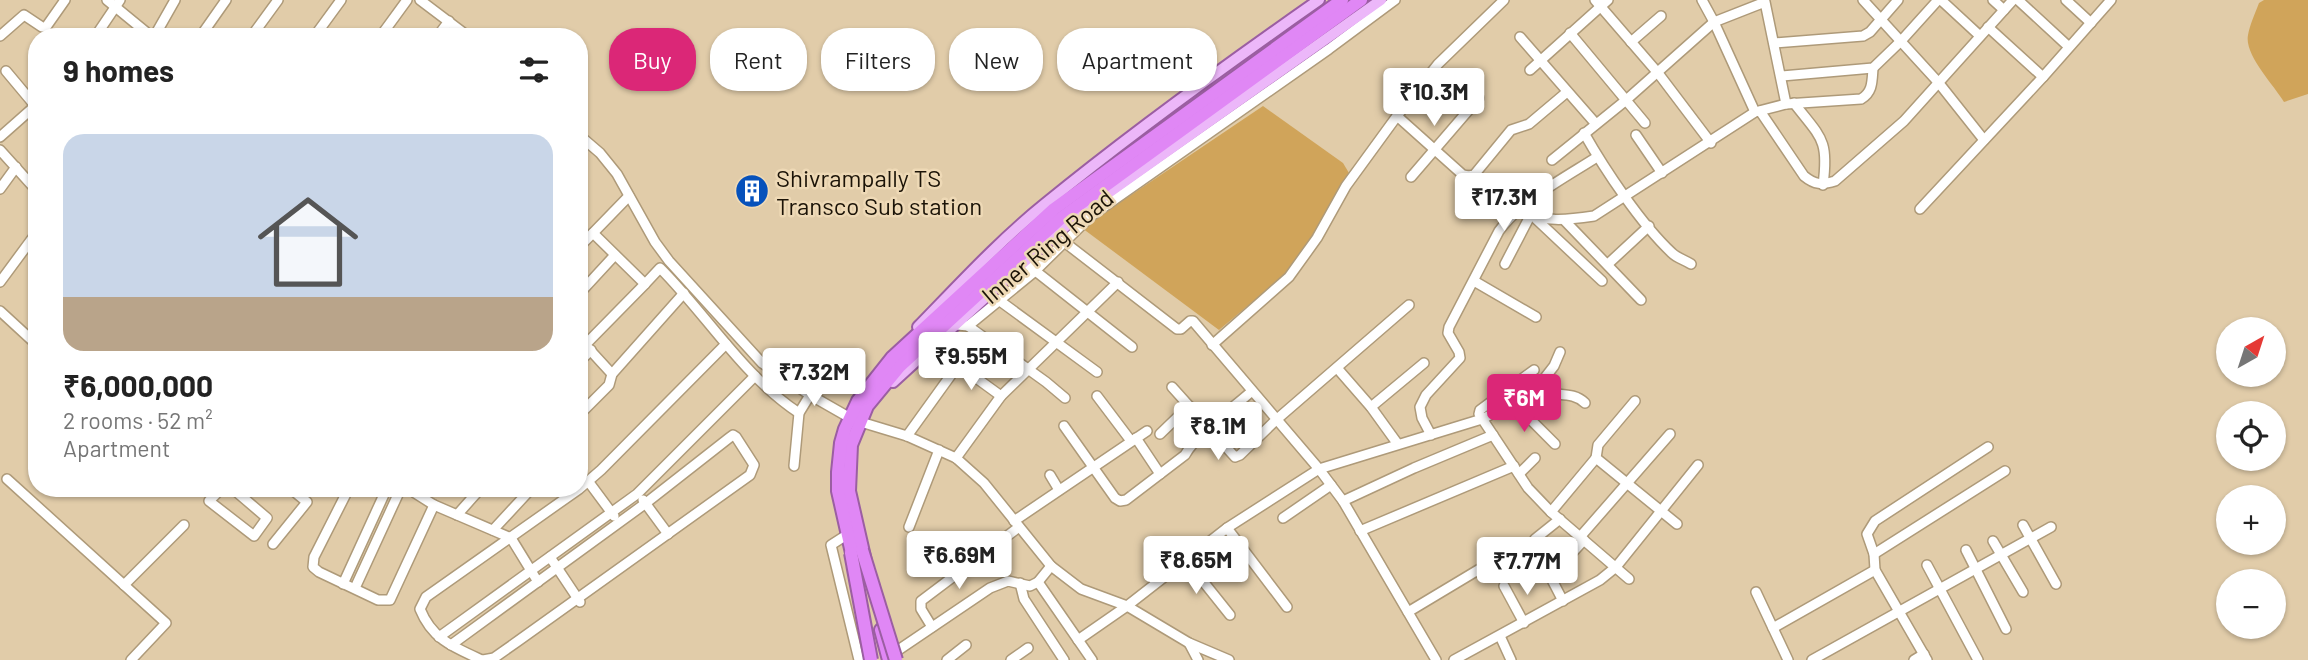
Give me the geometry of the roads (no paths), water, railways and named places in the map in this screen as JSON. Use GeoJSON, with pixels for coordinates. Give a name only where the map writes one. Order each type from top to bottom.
{"type":"FeatureCollection","features":[{"type":"Feature","properties":{"kind":"highway"},"geometry":{"type":"LineString","coordinates":[[884,659],[857,551],[838,491],[841,443],[858,401],[892,358],[1054,209],[1342,0]]}},
{"type":"Feature","properties":{"kind":"highway"},"geometry":{"type":"LineString","coordinates":[[884,659],[857,551],[849,491],[851,445],[867,406],[900,366],[1061,218],[1361,0]]}},
{"type":"Feature","properties":{"kind":"main road","name":"Inner Ring Road"},"geometry":{"type":"LineString","coordinates":[[884,659],[835,500],[833,472],[836,442],[846,413],[873,373],[967,276],[1044,205],[1225,66],[1319,0]]}},
{"type":"Feature","properties":{"kind":"main road","name":"Inner Ring Road"},"geometry":{"type":"LineString","coordinates":[[884,659],[854,503],[854,458],[864,422],[888,386],[962,326],[1024,262],[1086,209],[1381,0]]}},
{"type":"Feature","properties":{"kind":"street"},"geometry":{"type":"LineString","coordinates":[[0,36],[24,15],[46,27],[65,0]]}},
{"type":"Feature","properties":{"kind":"street"},"geometry":{"type":"LineString","coordinates":[[158,28],[175,0]]}},
{"type":"Feature","properties":{"kind":"street"},"geometry":{"type":"LineString","coordinates":[[206,28],[226,0]]}},
{"type":"Feature","properties":{"kind":"street"},"geometry":{"type":"LineString","coordinates":[[258,28],[278,0]]}},
{"type":"Feature","properties":{"kind":"street"},"geometry":{"type":"LineString","coordinates":[[321,28],[341,0]]}},
{"type":"Feature","properties":{"kind":"street"},"geometry":{"type":"LineString","coordinates":[[387,28],[407,0]]}},
{"type":"Feature","properties":{"kind":"street"},"geometry":{"type":"LineString","coordinates":[[420,0],[458,28]]}},
{"type":"Feature","properties":{"kind":"street"},"geometry":{"type":"LineString","coordinates":[[1065,398],[1029,369],[962,326],[1000,301],[1091,216],[1395,0]]}},
{"type":"Feature","properties":{"kind":"street"},"geometry":{"type":"LineString","coordinates":[[1212,345],[1289,277],[1317,238],[1346,187],[1397,116],[1438,64],[1504,0]]}},
{"type":"Feature","properties":{"kind":"street"},"geometry":{"type":"LineString","coordinates":[[1702,0],[1758,112],[1804,176],[1823,185],[1835,181],[1848,171],[1904,121],[1988,27],[2016,0],[2068,47]]}},
{"type":"Feature","properties":{"kind":"street"},"geometry":{"type":"LineString","coordinates":[[1863,0],[1938,82],[1984,140]]}},
{"type":"Feature","properties":{"kind":"street"},"geometry":{"type":"LineString","coordinates":[[1774,43],[1863,36],[1870,32],[1898,0]]}},
{"type":"Feature","properties":{"kind":"street"},"geometry":{"type":"LineString","coordinates":[[1782,76],[1873,68],[1940,0],[1980,36]]}},
{"type":"Feature","properties":{"kind":"street"},"geometry":{"type":"LineString","coordinates":[[1993,0],[2004,10]]}},
{"type":"Feature","properties":{"kind":"street"},"geometry":{"type":"LineString","coordinates":[[2066,0],[2091,23]]}},
{"type":"Feature","properties":{"kind":"street"},"geometry":{"type":"LineString","coordinates":[[1920,209],[2111,0]]}},
{"type":"Feature","properties":{"kind":"street"},"geometry":{"type":"LineString","coordinates":[[100,28],[114,2],[143,28]]}},
{"type":"Feature","properties":{"kind":"street"},"geometry":{"type":"LineString","coordinates":[[1530,70],[1601,2],[1711,143]]}},
{"type":"Feature","properties":{"kind":"street"},"geometry":{"type":"LineString","coordinates":[[1552,160],[1658,73],[1714,22],[1765,2],[1790,103],[1825,148],[1823,185]]}},
{"type":"Feature","properties":{"kind":"street"},"geometry":{"type":"LineString","coordinates":[[1631,42],[1661,16]]}},
{"type":"Feature","properties":{"kind":"street"},"geometry":{"type":"LineString","coordinates":[[444,28],[449,21]]}},
{"type":"Feature","properties":{"kind":"street"},"geometry":{"type":"LineString","coordinates":[[1988,27],[2043,77]]}},
{"type":"Feature","properties":{"kind":"street"},"geometry":{"type":"LineString","coordinates":[[1570,33],[1645,123]]}},
{"type":"Feature","properties":{"kind":"street"},"geometry":{"type":"LineString","coordinates":[[1520,37],[1596,124]]}},
{"type":"Feature","properties":{"kind":"street"},"geometry":{"type":"LineString","coordinates":[[1533,217],[1565,221],[1594,216],[1758,112],[1790,103],[1861,99],[1871,88],[1873,68]]}},
{"type":"Feature","properties":{"kind":"street"},"geometry":{"type":"LineString","coordinates":[[6,71],[28,97]]}},
{"type":"Feature","properties":{"kind":"street"},"geometry":{"type":"LineString","coordinates":[[1397,116],[1463,175],[1469,176],[1474,174],[1510,130],[1529,124],[1567,92]]}},
{"type":"Feature","properties":{"kind":"street"},"geometry":{"type":"LineString","coordinates":[[1411,177],[1479,98]]}},
{"type":"Feature","properties":{"kind":"street"},"geometry":{"type":"LineString","coordinates":[[0,137],[28,114]]}},
{"type":"Feature","properties":{"kind":"street"},"geometry":{"type":"LineString","coordinates":[[1584,133],[1597,157],[1648,226],[1673,254],[1691,264]]}},
{"type":"Feature","properties":{"kind":"street"},"geometry":{"type":"LineString","coordinates":[[1636,135],[1662,173]]}},
{"type":"Feature","properties":{"kind":"street"},"geometry":{"type":"LineString","coordinates":[[588,143],[617,174],[655,242],[669,261],[762,363],[846,413]]}},
{"type":"Feature","properties":{"kind":"street"},"geometry":{"type":"LineString","coordinates":[[0,150],[28,181]]}},
{"type":"Feature","properties":{"kind":"street"},"geometry":{"type":"LineString","coordinates":[[1431,435],[1422,418],[1420,407],[1426,395],[1460,358],[1448,333],[1499,231],[1519,210],[1597,157]]}},
{"type":"Feature","properties":{"kind":"street"},"geometry":{"type":"LineString","coordinates":[[0,190],[16,167]]}},
{"type":"Feature","properties":{"kind":"street"},"geometry":{"type":"LineString","coordinates":[[588,238],[629,196]]}},
{"type":"Feature","properties":{"kind":"street"},"geometry":{"type":"LineString","coordinates":[[1519,210],[1533,217],[1602,281]]}},
{"type":"Feature","properties":{"kind":"street"},"geometry":{"type":"LineString","coordinates":[[1505,264],[1533,217]]}},
{"type":"Feature","properties":{"kind":"street"},"geometry":{"type":"LineString","coordinates":[[1565,221],[1641,300]]}},
{"type":"Feature","properties":{"kind":"street"},"geometry":{"type":"LineString","coordinates":[[1608,264],[1648,226]]}},
{"type":"Feature","properties":{"kind":"street"},"geometry":{"type":"LineString","coordinates":[[593,233],[645,284]]}},
{"type":"Feature","properties":{"kind":"street"},"geometry":{"type":"LineString","coordinates":[[1063,241],[1177,329],[1192,320],[1343,501],[1436,660]]}},
{"type":"Feature","properties":{"kind":"street"},"geometry":{"type":"LineString","coordinates":[[0,282],[28,245]]}},
{"type":"Feature","properties":{"kind":"street"},"geometry":{"type":"LineString","coordinates":[[588,284],[615,255]]}},
{"type":"Feature","properties":{"kind":"street"},"geometry":{"type":"LineString","coordinates":[[1024,262],[1132,347]]}},
{"type":"Feature","properties":{"kind":"street"},"geometry":{"type":"LineString","coordinates":[[588,341],[660,268],[774,397],[799,413]]}},
{"type":"Feature","properties":{"kind":"street"},"geometry":{"type":"LineString","coordinates":[[1474,281],[1536,317]]}},
{"type":"Feature","properties":{"kind":"street"},"geometry":{"type":"LineString","coordinates":[[956,458],[1001,396],[1118,282]]}},
{"type":"Feature","properties":{"kind":"street"},"geometry":{"type":"LineString","coordinates":[[588,406],[609,386],[612,374],[684,293]]}},
{"type":"Feature","properties":{"kind":"street"},"geometry":{"type":"LineString","coordinates":[[1000,301],[1097,372]]}},
{"type":"Feature","properties":{"kind":"street"},"geometry":{"type":"LineString","coordinates":[[1172,387],[1235,457],[1409,305]]}},
{"type":"Feature","properties":{"kind":"street"},"geometry":{"type":"LineString","coordinates":[[703,317],[712,308]]}},
{"type":"Feature","properties":{"kind":"street"},"geometry":{"type":"LineString","coordinates":[[0,311],[28,337]]}},
{"type":"Feature","properties":{"kind":"street"},"geometry":{"type":"LineString","coordinates":[[710,326],[719,316]]}},
{"type":"Feature","properties":{"kind":"street"},"geometry":{"type":"LineString","coordinates":[[907,436],[979,336]]}},
{"type":"Feature","properties":{"kind":"street"},"geometry":{"type":"LineString","coordinates":[[619,523],[588,481],[726,344]]}},
{"type":"Feature","properties":{"kind":"street"},"geometry":{"type":"LineString","coordinates":[[588,347],[612,374]]}},
{"type":"Feature","properties":{"kind":"street"},"geometry":{"type":"LineString","coordinates":[[1078,640],[1127,606],[1227,528],[1319,469],[1482,419],[1514,403],[1536,387],[1554,366],[1560,352]]}},
{"type":"Feature","properties":{"kind":"street"},"geometry":{"type":"LineString","coordinates":[[1371,407],[1424,363]]}},
{"type":"Feature","properties":{"kind":"street"},"geometry":{"type":"LineString","coordinates":[[957,364],[1001,396]]}},
{"type":"Feature","properties":{"kind":"street"},"geometry":{"type":"LineString","coordinates":[[1337,368],[1371,407],[1397,443]]}},
{"type":"Feature","properties":{"kind":"street"},"geometry":{"type":"LineString","coordinates":[[1534,370],[1480,410],[1479,414],[1528,488],[1551,512],[1629,579]]}},
{"type":"Feature","properties":{"kind":"street"},"geometry":{"type":"LineString","coordinates":[[439,638],[637,494],[755,376]]}},
{"type":"Feature","properties":{"kind":"street"},"geometry":{"type":"LineString","coordinates":[[793,383],[810,396],[846,413]]}},
{"type":"Feature","properties":{"kind":"street"},"geometry":{"type":"LineString","coordinates":[[1536,387],[1546,394],[1577,396],[1585,402]]}},
{"type":"Feature","properties":{"kind":"street"},"geometry":{"type":"LineString","coordinates":[[1064,426],[1115,498],[1126,500],[1185,455],[1188,449],[1252,391]]}},
{"type":"Feature","properties":{"kind":"street"},"geometry":{"type":"LineString","coordinates":[[794,467],[799,413],[810,396]]}},
{"type":"Feature","properties":{"kind":"street"},"geometry":{"type":"LineString","coordinates":[[1097,396],[1160,474]]}},
{"type":"Feature","properties":{"kind":"street"},"geometry":{"type":"LineString","coordinates":[[1551,512],[1596,458],[1598,445],[1635,401]]}},
{"type":"Feature","properties":{"kind":"street"},"geometry":{"type":"LineString","coordinates":[[1514,403],[1555,444]]}},
{"type":"Feature","properties":{"kind":"street"},"geometry":{"type":"LineString","coordinates":[[1160,433],[1189,406]]}},
{"type":"Feature","properties":{"kind":"street"},"geometry":{"type":"LineString","coordinates":[[864,422],[907,436],[956,458],[985,483],[1051,566],[1081,589],[1127,606],[1189,643],[1229,660]]}},
{"type":"Feature","properties":{"kind":"street"},"geometry":{"type":"LineString","coordinates":[[932,627],[921,609],[921,601],[1059,490],[1147,431]]}},
{"type":"Feature","properties":{"kind":"street"},"geometry":{"type":"LineString","coordinates":[[1573,552],[1670,434]]}},
{"type":"Feature","properties":{"kind":"street"},"geometry":{"type":"LineString","coordinates":[[451,645],[646,503],[733,435],[754,465],[750,482],[729,498]]}},
{"type":"Feature","properties":{"kind":"street"},"geometry":{"type":"LineString","coordinates":[[1343,501],[1493,435]]}},
{"type":"Feature","properties":{"kind":"street"},"geometry":{"type":"LineString","coordinates":[[1914,660],[1926,657],[1875,570],[1874,554],[1867,534],[1875,521],[1988,447]]}},
{"type":"Feature","properties":{"kind":"street"},"geometry":{"type":"LineString","coordinates":[[909,527],[939,450]]}},
{"type":"Feature","properties":{"kind":"street"},"geometry":{"type":"LineString","coordinates":[[1360,531],[1516,470],[1535,458]]}},
{"type":"Feature","properties":{"kind":"street"},"geometry":{"type":"LineString","coordinates":[[1596,458],[1677,524]]}},
{"type":"Feature","properties":{"kind":"street"},"geometry":{"type":"LineString","coordinates":[[1454,660],[1600,580],[1616,567],[1698,465]]}},
{"type":"Feature","properties":{"kind":"street"},"geometry":{"type":"LineString","coordinates":[[1874,554],[2005,471]]}},
{"type":"Feature","properties":{"kind":"street"},"geometry":{"type":"LineString","coordinates":[[567,497],[426,597],[420,608],[427,625],[439,638],[483,660],[494,658],[750,475]]}},
{"type":"Feature","properties":{"kind":"street"},"geometry":{"type":"LineString","coordinates":[[1050,475],[1059,490]]}},
{"type":"Feature","properties":{"kind":"street"},"geometry":{"type":"LineString","coordinates":[[7,480],[166,623],[131,660]]}},
{"type":"Feature","properties":{"kind":"street"},"geometry":{"type":"LineString","coordinates":[[1283,518],[1331,485]]}},
{"type":"Feature","properties":{"kind":"street"},"geometry":{"type":"LineString","coordinates":[[637,494],[668,534]]}},
{"type":"Feature","properties":{"kind":"street"},"geometry":{"type":"LineString","coordinates":[[213,497],[209,501],[254,536],[267,518],[242,497]]}},
{"type":"Feature","properties":{"kind":"street"},"geometry":{"type":"LineString","coordinates":[[273,544],[307,502],[301,497]]}},
{"type":"Feature","properties":{"kind":"street"},"geometry":{"type":"LineString","coordinates":[[344,497],[314,557],[313,567],[378,600],[390,600],[435,505]]}},
{"type":"Feature","properties":{"kind":"street"},"geometry":{"type":"LineString","coordinates":[[343,584],[383,497]]}},
{"type":"Feature","properties":{"kind":"street"},"geometry":{"type":"LineString","coordinates":[[355,588],[406,497]]}},
{"type":"Feature","properties":{"kind":"street"},"geometry":{"type":"LineString","coordinates":[[422,497],[511,538],[538,582]]}},
{"type":"Feature","properties":{"kind":"street"},"geometry":{"type":"LineString","coordinates":[[457,515],[473,497]]}},
{"type":"Feature","properties":{"kind":"street"},"geometry":{"type":"LineString","coordinates":[[493,530],[524,497]]}},
{"type":"Feature","properties":{"kind":"street"},"geometry":{"type":"LineString","coordinates":[[1535,539],[1560,519]]}},
{"type":"Feature","properties":{"kind":"street"},"geometry":{"type":"LineString","coordinates":[[124,585],[184,525]]}},
{"type":"Feature","properties":{"kind":"street"},"geometry":{"type":"LineString","coordinates":[[2023,525],[2056,584]]}},
{"type":"Feature","properties":{"kind":"street"},"geometry":{"type":"LineString","coordinates":[[413,552],[418,553],[431,527]]}},
{"type":"Feature","properties":{"kind":"street"},"geometry":{"type":"LineString","coordinates":[[1812,660],[2051,527]]}},
{"type":"Feature","properties":{"kind":"street"},"geometry":{"type":"LineString","coordinates":[[1227,528],[1287,607]]}},
{"type":"Feature","properties":{"kind":"street"},"geometry":{"type":"LineString","coordinates":[[845,536],[831,545],[859,660]]}},
{"type":"Feature","properties":{"kind":"street"},"geometry":{"type":"LineString","coordinates":[[1993,541],[2023,592]]}},
{"type":"Feature","properties":{"kind":"street"},"geometry":{"type":"LineString","coordinates":[[1966,550],[2006,629]]}},
{"type":"Feature","properties":{"kind":"street"},"geometry":{"type":"LineString","coordinates":[[1408,612],[1508,552]]}},
{"type":"Feature","properties":{"kind":"street"},"geometry":{"type":"LineString","coordinates":[[550,557],[578,599],[579,606],[551,625]]}},
{"type":"Feature","properties":{"kind":"street"},"geometry":{"type":"LineString","coordinates":[[1186,560],[1230,615]]}},
{"type":"Feature","properties":{"kind":"street"},"geometry":{"type":"LineString","coordinates":[[1927,565],[1978,660]]}},
{"type":"Feature","properties":{"kind":"street"},"geometry":{"type":"LineString","coordinates":[[884,659],[990,588],[1008,581],[1030,586],[1038,582],[1051,566]]}},
{"type":"Feature","properties":{"kind":"street"},"geometry":{"type":"LineString","coordinates":[[1773,628],[1875,570]]}},
{"type":"Feature","properties":{"kind":"street"},"geometry":{"type":"LineString","coordinates":[[1550,576],[1563,601]]}},
{"type":"Feature","properties":{"kind":"street"},"geometry":{"type":"LineString","coordinates":[[1038,582],[1091,660]]}},
{"type":"Feature","properties":{"kind":"street"},"geometry":{"type":"LineString","coordinates":[[1020,583],[1024,599],[1064,660]]}},
{"type":"Feature","properties":{"kind":"street"},"geometry":{"type":"LineString","coordinates":[[1504,586],[1524,622]]}},
{"type":"Feature","properties":{"kind":"street"},"geometry":{"type":"LineString","coordinates":[[1756,592],[1788,660]]}},
{"type":"Feature","properties":{"kind":"street"},"geometry":{"type":"LineString","coordinates":[[1500,636],[1511,660]]}},
{"type":"Feature","properties":{"kind":"street"},"geometry":{"type":"LineString","coordinates":[[1189,643],[1198,660]]}},
{"type":"Feature","properties":{"kind":"street"},"geometry":{"type":"LineString","coordinates":[[947,660],[966,645]]}},
{"type":"Feature","properties":{"kind":"street"},"geometry":{"type":"LineString","coordinates":[[1011,660],[1028,648]]}},
{"type":"Feature","properties":{"kind":"place","name":"Shivrampally TS Transco Sub station"},"geometry":{"type":"Point","coordinates":[752,191]}}]}
